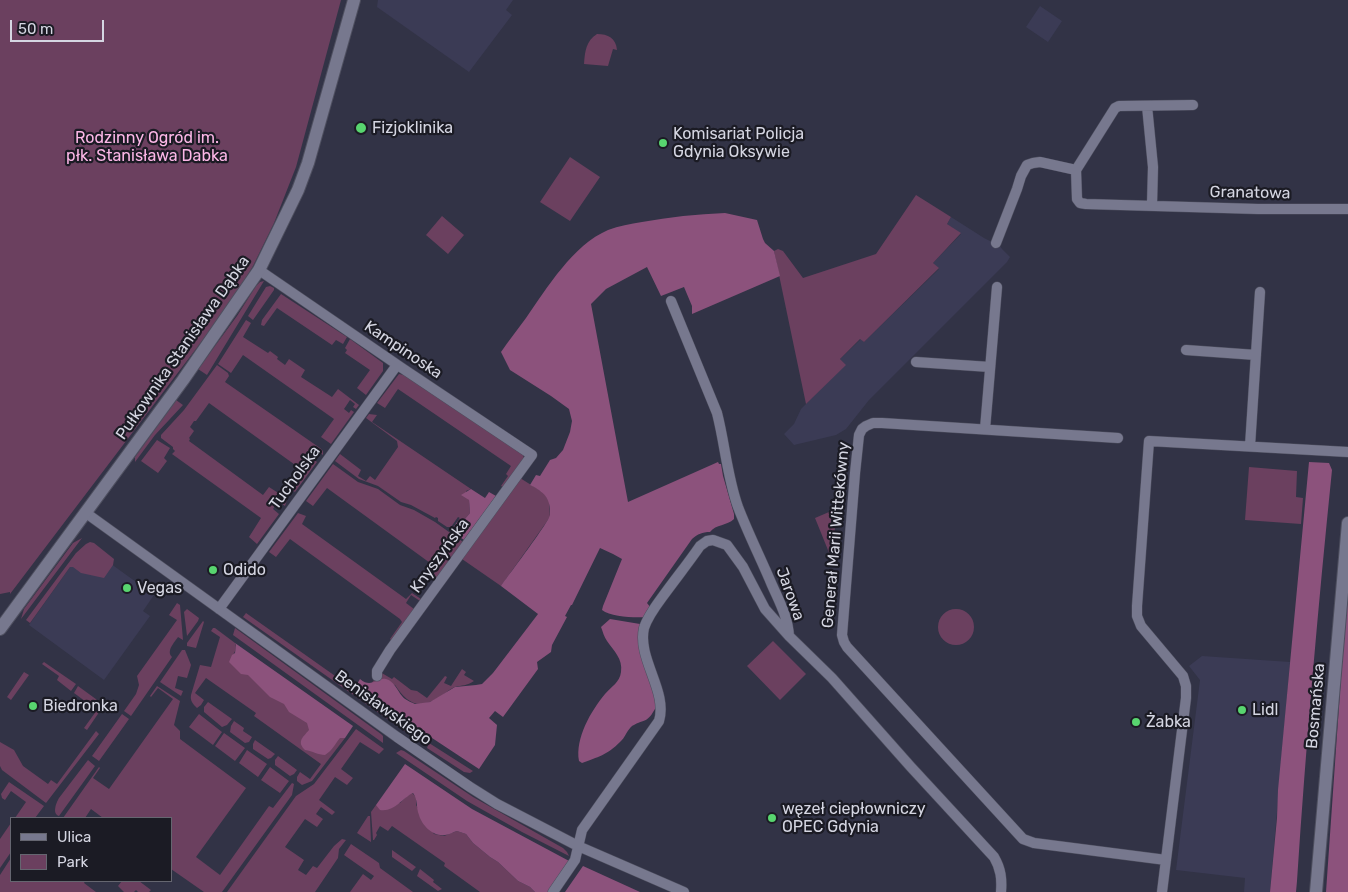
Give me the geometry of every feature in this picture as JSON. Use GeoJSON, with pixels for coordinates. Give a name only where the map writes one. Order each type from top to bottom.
{"type":"FeatureCollection","features":[{"type":"Feature","properties":{"kind":"street","name":"Pułkownika Stanisława Dąbka"},"geometry":{"type":"LineString","coordinates":[[0,629],[183,380],[259,270],[291,205],[308,163],[354,0]]}},
{"type":"Feature","properties":{"kind":"street"},"geometry":{"type":"LineString","coordinates":[[996,243],[1021,176],[1027,165],[1040,162],[1076,170],[1115,108],[1119,106],[1193,105]]}},
{"type":"Feature","properties":{"kind":"street"},"geometry":{"type":"LineString","coordinates":[[1147,106],[1153,167],[1152,206]]}},
{"type":"Feature","properties":{"kind":"street","name":"Granatowa"},"geometry":{"type":"LineString","coordinates":[[1076,170],[1077,199],[1086,204],[1258,209],[1348,209]]}},
{"type":"Feature","properties":{"kind":"street","name":"Kampinoska"},"geometry":{"type":"LineString","coordinates":[[259,270],[532,454]]}},
{"type":"Feature","properties":{"kind":"street"},"geometry":{"type":"LineString","coordinates":[[985,429],[997,287]]}},
{"type":"Feature","properties":{"kind":"street"},"geometry":{"type":"LineString","coordinates":[[1250,446],[1260,292]]}},
{"type":"Feature","properties":{"kind":"street","name":"Jarowa"},"geometry":{"type":"LineString","coordinates":[[671,301],[717,412],[733,491],[782,607],[788,624],[789,636],[832,678],[994,857],[999,866],[1002,880],[1001,892]]}},
{"type":"Feature","properties":{"kind":"street"},"geometry":{"type":"LineString","coordinates":[[1186,350],[1256,355]]}},
{"type":"Feature","properties":{"kind":"street"},"geometry":{"type":"LineString","coordinates":[[916,362],[990,367]]}},
{"type":"Feature","properties":{"kind":"street","name":"Tucholska"},"geometry":{"type":"LineString","coordinates":[[220,609],[397,364]]}},
{"type":"Feature","properties":{"kind":"street","name":"Generał Marii Wittekówny"},"geometry":{"type":"LineString","coordinates":[[1118,438],[882,422],[866,426],[859,435],[842,635],[848,647],[1023,839],[1034,843],[1166,860]]}},
{"type":"Feature","properties":{"kind":"street"},"geometry":{"type":"LineString","coordinates":[[1162,892],[1186,686],[1183,676],[1141,626],[1137,616],[1149,440],[1348,452]]}},
{"type":"Feature","properties":{"kind":"street","name":"Knyszyńska"},"geometry":{"type":"LineString","coordinates":[[377,676],[377,671],[390,650],[532,454]]}},
{"type":"Feature","properties":{"kind":"street","name":"Benisławskiego"},"geometry":{"type":"LineString","coordinates":[[86,513],[397,737],[470,787],[497,804],[578,846],[684,892]]}},
{"type":"Feature","properties":{"kind":"street","name":"Bosmańska"},"geometry":{"type":"LineString","coordinates":[[1316,892],[1348,523]]}},
{"type":"Feature","properties":{"kind":"street"},"geometry":{"type":"LineString","coordinates":[[553,892],[576,860],[582,830],[659,721],[661,708],[644,648],[644,629],[646,622],[657,605],[700,546],[707,541],[713,540],[727,545],[743,566],[761,604],[789,636]]}},
{"type":"Feature","properties":{"kind":"shaded area"},"geometry":{"type":"Polygon","coordinates":[[[378,0],[513,0],[506,10],[512,15],[469,72],[377,7],[378,0]]]}},
{"type":"Feature","properties":{"kind":"shaded area"},"geometry":{"type":"Polygon","coordinates":[[[1040,6],[1062,21],[1048,42],[1026,27],[1040,6]]]}},
{"type":"Feature","properties":{"kind":"shaded area"},"geometry":{"type":"Polygon","coordinates":[[[725,213],[757,220],[765,243],[774,251],[780,276],[692,314],[692,306],[684,287],[661,296],[647,267],[606,289],[591,304],[628,502],[718,462],[721,464],[734,519],[692,539],[647,603],[651,608],[647,617],[617,616],[602,610],[622,559],[600,548],[565,616],[567,617],[552,645],[551,652],[537,662],[538,669],[503,717],[495,711],[489,718],[497,725],[495,745],[479,769],[426,734],[357,684],[360,679],[368,683],[383,679],[389,680],[403,697],[415,704],[430,702],[455,687],[482,684],[493,673],[538,614],[501,586],[548,520],[550,509],[546,496],[530,485],[536,475],[540,476],[550,460],[556,458],[563,450],[572,421],[569,409],[510,370],[501,352],[562,268],[583,246],[595,237],[620,226],[683,216],[725,213]]]}},
{"type":"Feature","properties":{"kind":"shaded area"},"geometry":{"type":"Polygon","coordinates":[[[951,217],[1000,246],[1010,257],[1007,262],[869,400],[846,429],[836,435],[794,445],[784,434],[794,424],[801,409],[845,365],[840,359],[861,339],[864,342],[939,269],[933,263],[961,234],[947,224],[951,217]]]}},
{"type":"Feature","properties":{"kind":"shaded area"},"geometry":{"type":"Polygon","coordinates":[[[1309,462],[1329,463],[1332,470],[1304,778],[1297,881],[1296,892],[1270,892],[1278,790],[1309,462]]]}},
{"type":"Feature","properties":{"kind":"shaded area"},"geometry":{"type":"Polygon","coordinates":[[[471,489],[485,498],[489,492],[496,496],[464,540],[453,532],[452,529],[460,518],[464,520],[470,513],[469,500],[461,495],[471,489]]]}},
{"type":"Feature","properties":{"kind":"shaded area"},"geometry":{"type":"Polygon","coordinates":[[[96,553],[154,595],[143,611],[150,616],[104,680],[29,625],[75,560],[96,553]]]}},
{"type":"Feature","properties":{"kind":"shaded area"},"geometry":{"type":"Polygon","coordinates":[[[1348,577],[1348,892],[1326,892],[1348,577]]]}},
{"type":"Feature","properties":{"kind":"shaded area"},"geometry":{"type":"Polygon","coordinates":[[[610,619],[641,625],[656,707],[646,720],[632,726],[622,740],[611,750],[582,763],[579,761],[578,752],[585,725],[605,694],[617,682],[621,672],[621,663],[601,627],[610,619]]]}},
{"type":"Feature","properties":{"kind":"shaded area"},"geometry":{"type":"Polygon","coordinates":[[[235,643],[353,726],[345,738],[340,738],[325,755],[305,750],[301,742],[309,730],[307,723],[289,712],[284,704],[270,697],[248,675],[241,674],[229,662],[235,653],[235,643]]]}},
{"type":"Feature","properties":{"kind":"shaded area"},"geometry":{"type":"Polygon","coordinates":[[[1202,656],[1290,662],[1270,892],[1244,892],[1245,878],[1176,870],[1200,680],[1189,666],[1202,656]]]}},
{"type":"Feature","properties":{"kind":"shaded area"},"geometry":{"type":"Polygon","coordinates":[[[405,764],[472,809],[571,862],[549,892],[535,892],[518,881],[498,862],[473,843],[466,834],[457,831],[448,835],[441,835],[429,830],[421,819],[413,793],[394,807],[380,810],[376,805],[405,764]]]}},
{"type":"Feature","properties":{"kind":"shaded area"},"geometry":{"type":"Polygon","coordinates":[[[583,866],[640,892],[565,892],[583,866]]]}},
{"type":"Feature","properties":{"kind":"green space","name":"Rodzinny Ogród im. płk. Stanisława Dabka"},"geometry":{"type":"Polygon","coordinates":[[[0,0],[341,0],[296,167],[274,223],[253,266],[230,304],[10,594],[10,592],[0,594],[0,0]]]}},
{"type":"Feature","properties":{"kind":"green space"},"geometry":{"type":"Polygon","coordinates":[[[597,34],[605,35],[615,42],[617,50],[613,49],[608,66],[584,64],[590,40],[597,34]]]}},
{"type":"Feature","properties":{"kind":"green space"},"geometry":{"type":"Polygon","coordinates":[[[570,157],[600,177],[570,221],[540,202],[570,157]]]}},
{"type":"Feature","properties":{"kind":"green space"},"geometry":{"type":"Polygon","coordinates":[[[916,195],[951,217],[947,224],[961,233],[933,263],[939,268],[864,342],[860,339],[840,359],[846,365],[806,404],[774,251],[778,249],[783,251],[803,278],[876,254],[916,195]]]}},
{"type":"Feature","properties":{"kind":"green space"},"geometry":{"type":"Polygon","coordinates":[[[442,216],[464,235],[448,254],[426,235],[442,216]]]}},
{"type":"Feature","properties":{"kind":"green space"},"geometry":{"type":"Polygon","coordinates":[[[264,281],[207,375],[198,369],[237,316],[256,286],[264,281]]]}},
{"type":"Feature","properties":{"kind":"green space"},"geometry":{"type":"Polygon","coordinates":[[[270,286],[274,290],[253,320],[248,316],[266,287],[270,286]]]}},
{"type":"Feature","properties":{"kind":"green space"},"geometry":{"type":"Polygon","coordinates":[[[281,294],[347,337],[343,344],[336,340],[332,345],[277,308],[264,326],[261,325],[262,320],[281,294]]]}},
{"type":"Feature","properties":{"kind":"green space"},"geometry":{"type":"Polygon","coordinates":[[[246,320],[251,323],[243,337],[268,353],[270,351],[285,365],[289,359],[305,370],[301,377],[332,397],[338,389],[359,405],[356,409],[353,407],[355,404],[350,400],[344,409],[349,413],[351,410],[354,412],[331,444],[321,437],[334,419],[243,355],[231,373],[218,364],[246,320]]]}},
{"type":"Feature","properties":{"kind":"green space"},"geometry":{"type":"Polygon","coordinates":[[[350,339],[383,363],[383,371],[366,395],[357,388],[370,370],[345,353],[347,350],[345,348],[350,339]]]}},
{"type":"Feature","properties":{"kind":"green space"},"geometry":{"type":"Polygon","coordinates":[[[217,365],[228,373],[229,376],[225,382],[323,451],[323,455],[317,450],[312,458],[317,462],[295,492],[286,486],[298,467],[209,403],[196,421],[194,421],[190,427],[194,431],[189,441],[263,495],[269,487],[286,498],[285,506],[278,501],[273,509],[279,514],[257,544],[249,537],[261,518],[172,454],[175,451],[173,447],[161,438],[161,435],[184,410],[217,365]]]}},
{"type":"Feature","properties":{"kind":"green space"},"geometry":{"type":"Polygon","coordinates":[[[399,374],[404,375],[523,455],[524,458],[503,487],[501,486],[508,476],[506,474],[511,466],[398,389],[385,408],[377,403],[399,374]]]}},
{"type":"Feature","properties":{"kind":"green space"},"geometry":{"type":"Polygon","coordinates":[[[176,400],[183,405],[155,435],[135,462],[135,457],[176,400]]]}},
{"type":"Feature","properties":{"kind":"green space"},"geometry":{"type":"Polygon","coordinates":[[[369,414],[377,415],[372,422],[471,489],[466,491],[470,513],[464,520],[458,517],[451,527],[447,527],[438,521],[438,518],[401,502],[378,486],[359,479],[335,461],[340,454],[361,470],[358,476],[366,481],[370,476],[375,480],[398,447],[397,441],[366,418],[369,414]]]}},
{"type":"Feature","properties":{"kind":"green space"},"geometry":{"type":"Polygon","coordinates":[[[157,440],[170,448],[164,458],[167,461],[158,473],[141,461],[157,440]]]}},
{"type":"Feature","properties":{"kind":"green space"},"geometry":{"type":"Polygon","coordinates":[[[333,464],[358,482],[378,489],[400,505],[414,510],[435,522],[463,542],[436,579],[432,576],[437,568],[327,488],[313,506],[306,501],[333,464]]]}},
{"type":"Feature","properties":{"kind":"green space"},"geometry":{"type":"Polygon","coordinates":[[[1249,467],[1297,471],[1296,497],[1303,498],[1301,524],[1245,520],[1249,467]]]}},
{"type":"Feature","properties":{"kind":"green space"},"geometry":{"type":"Polygon","coordinates":[[[520,478],[544,493],[549,501],[550,517],[501,586],[462,559],[520,478]]]}},
{"type":"Feature","properties":{"kind":"green space"},"geometry":{"type":"Polygon","coordinates":[[[836,509],[833,560],[832,560],[815,518],[836,509]]]}},
{"type":"Feature","properties":{"kind":"green space"},"geometry":{"type":"Polygon","coordinates":[[[298,513],[306,516],[302,524],[406,599],[412,593],[421,599],[420,601],[411,595],[406,603],[414,609],[391,640],[402,622],[400,619],[290,539],[276,557],[269,552],[298,513]]]}},
{"type":"Feature","properties":{"kind":"green space"},"geometry":{"type":"Polygon","coordinates":[[[82,538],[21,619],[24,609],[73,543],[82,538]]]}},
{"type":"Feature","properties":{"kind":"green space"},"geometry":{"type":"Polygon","coordinates":[[[90,542],[114,559],[113,565],[104,578],[81,573],[70,567],[30,623],[26,620],[76,553],[90,542]]]}},
{"type":"Feature","properties":{"kind":"green space"},"geometry":{"type":"Polygon","coordinates":[[[177,603],[180,605],[183,640],[178,637],[173,644],[170,650],[172,657],[131,716],[124,711],[136,694],[139,685],[137,676],[177,620],[169,615],[177,603]]]}},
{"type":"Feature","properties":{"kind":"green space"},"geometry":{"type":"Polygon","coordinates":[[[187,609],[199,618],[187,636],[184,612],[187,609]]]}},
{"type":"Feature","properties":{"kind":"green space"},"geometry":{"type":"Polygon","coordinates":[[[956,609],[963,610],[969,614],[973,620],[973,634],[969,640],[963,644],[956,645],[949,644],[943,640],[939,634],[938,627],[939,620],[943,614],[949,610],[956,609]]]}},
{"type":"Feature","properties":{"kind":"green space"},"geometry":{"type":"Polygon","coordinates":[[[246,613],[423,738],[420,742],[243,617],[246,613]]]}},
{"type":"Feature","properties":{"kind":"green space"},"geometry":{"type":"Polygon","coordinates":[[[203,621],[196,648],[187,646],[187,643],[203,621]]]}},
{"type":"Feature","properties":{"kind":"green space"},"geometry":{"type":"Polygon","coordinates":[[[213,628],[235,643],[236,648],[233,655],[345,738],[312,781],[302,785],[297,781],[297,777],[300,772],[310,779],[321,764],[254,716],[256,713],[206,678],[195,693],[204,700],[197,708],[192,702],[191,695],[200,665],[211,667],[220,637],[211,631],[213,628]]]}},
{"type":"Feature","properties":{"kind":"green space"},"geometry":{"type":"Polygon","coordinates":[[[235,628],[381,734],[383,736],[383,743],[233,635],[235,628]]]}},
{"type":"Feature","properties":{"kind":"green space"},"geometry":{"type":"Polygon","coordinates":[[[773,641],[806,674],[780,700],[747,666],[773,641]]]}},
{"type":"Feature","properties":{"kind":"green space"},"geometry":{"type":"Polygon","coordinates":[[[182,650],[185,650],[191,665],[187,678],[178,676],[175,688],[183,691],[181,696],[160,682],[182,650]]]}},
{"type":"Feature","properties":{"kind":"green space"},"geometry":{"type":"Polygon","coordinates":[[[44,662],[76,684],[71,691],[57,680],[59,676],[42,664],[44,662]]]}},
{"type":"Feature","properties":{"kind":"green space"},"geometry":{"type":"Polygon","coordinates":[[[462,669],[466,672],[464,675],[474,681],[467,685],[453,688],[425,704],[414,703],[409,700],[395,685],[375,682],[371,684],[380,672],[392,679],[394,677],[411,690],[417,691],[427,698],[445,676],[447,677],[444,683],[451,686],[462,669]]]}},
{"type":"Feature","properties":{"kind":"green space"},"geometry":{"type":"Polygon","coordinates":[[[24,672],[29,675],[11,700],[7,697],[24,672]]]}},
{"type":"Feature","properties":{"kind":"green space"},"geometry":{"type":"Polygon","coordinates":[[[78,686],[104,705],[87,730],[84,728],[97,710],[74,693],[78,686]]]}},
{"type":"Feature","properties":{"kind":"green space"},"geometry":{"type":"Polygon","coordinates":[[[157,686],[180,701],[174,725],[180,731],[180,739],[246,788],[196,857],[220,875],[269,806],[273,808],[292,783],[294,784],[292,795],[222,892],[204,892],[172,870],[172,817],[102,817],[91,809],[86,817],[64,817],[99,767],[93,778],[109,789],[173,699],[158,688],[150,696],[157,686]]]}},
{"type":"Feature","properties":{"kind":"green space"},"geometry":{"type":"Polygon","coordinates":[[[208,702],[232,719],[227,725],[222,727],[204,712],[204,707],[208,702]]]}},
{"type":"Feature","properties":{"kind":"green space"},"geometry":{"type":"Polygon","coordinates":[[[122,714],[129,719],[99,761],[92,756],[122,714]]]}},
{"type":"Feature","properties":{"kind":"green space"},"geometry":{"type":"Polygon","coordinates":[[[199,714],[222,732],[213,745],[189,727],[199,714]]]}},
{"type":"Feature","properties":{"kind":"green space"},"geometry":{"type":"Polygon","coordinates":[[[234,721],[252,737],[249,742],[245,743],[230,732],[234,721]]]}},
{"type":"Feature","properties":{"kind":"green space"},"geometry":{"type":"Polygon","coordinates":[[[356,729],[384,749],[379,754],[360,742],[341,769],[353,778],[347,785],[335,777],[319,800],[335,812],[332,815],[321,807],[316,814],[323,819],[317,827],[305,819],[285,847],[304,860],[298,870],[306,875],[313,866],[317,868],[342,839],[346,840],[339,849],[338,858],[315,892],[227,892],[296,796],[314,784],[356,729]]]}},
{"type":"Feature","properties":{"kind":"green space"},"geometry":{"type":"Polygon","coordinates":[[[96,731],[99,734],[46,803],[2,770],[0,766],[0,742],[14,750],[23,766],[48,784],[51,780],[57,784],[96,731]]]}},
{"type":"Feature","properties":{"kind":"green space"},"geometry":{"type":"Polygon","coordinates":[[[224,733],[245,748],[235,761],[215,746],[224,733]]]}},
{"type":"Feature","properties":{"kind":"green space"},"geometry":{"type":"Polygon","coordinates":[[[255,740],[275,754],[268,759],[253,749],[255,740]]]}},
{"type":"Feature","properties":{"kind":"green space"},"geometry":{"type":"Polygon","coordinates":[[[429,743],[473,771],[470,773],[464,772],[427,748],[429,743]]]}},
{"type":"Feature","properties":{"kind":"green space"},"geometry":{"type":"Polygon","coordinates":[[[247,750],[267,764],[258,777],[239,763],[247,750]]]}},
{"type":"Feature","properties":{"kind":"green space"},"geometry":{"type":"Polygon","coordinates":[[[401,750],[473,797],[563,848],[569,856],[467,801],[396,753],[401,750]]]}},
{"type":"Feature","properties":{"kind":"green space"},"geometry":{"type":"Polygon","coordinates":[[[278,756],[297,770],[294,774],[290,776],[275,765],[275,760],[278,756]]]}},
{"type":"Feature","properties":{"kind":"green space"},"geometry":{"type":"Polygon","coordinates":[[[88,760],[95,766],[59,816],[57,815],[55,808],[59,798],[88,760]]]}},
{"type":"Feature","properties":{"kind":"green space"},"geometry":{"type":"Polygon","coordinates":[[[270,767],[289,781],[280,793],[261,780],[270,767]]]}},
{"type":"Feature","properties":{"kind":"green space"},"geometry":{"type":"Polygon","coordinates":[[[9,782],[44,806],[36,817],[16,817],[26,802],[11,791],[5,800],[1,794],[9,782]]]}},
{"type":"Feature","properties":{"kind":"green space"},"geometry":{"type":"Polygon","coordinates":[[[412,793],[416,797],[416,805],[434,834],[444,836],[457,831],[466,834],[473,843],[498,862],[518,881],[535,892],[480,892],[444,866],[445,863],[392,826],[388,831],[380,826],[373,840],[371,812],[376,805],[400,803],[412,793]]]}},
{"type":"Feature","properties":{"kind":"green space"},"geometry":{"type":"Polygon","coordinates":[[[368,816],[370,816],[371,842],[357,833],[368,816]]]}},
{"type":"Feature","properties":{"kind":"green space"},"geometry":{"type":"Polygon","coordinates":[[[10,824],[10,853],[0,868],[0,839],[10,824]]]}},
{"type":"Feature","properties":{"kind":"green space"},"geometry":{"type":"Polygon","coordinates":[[[351,844],[379,863],[380,868],[413,892],[350,892],[363,874],[371,880],[374,876],[344,855],[351,844]]]}},
{"type":"Feature","properties":{"kind":"green space"},"geometry":{"type":"Polygon","coordinates":[[[392,850],[416,867],[412,871],[392,857],[392,850]]]}},
{"type":"Feature","properties":{"kind":"green space"},"geometry":{"type":"Polygon","coordinates":[[[10,860],[10,882],[84,882],[96,892],[0,892],[0,875],[10,860]]]}},
{"type":"Feature","properties":{"kind":"green space"},"geometry":{"type":"Polygon","coordinates":[[[420,869],[442,889],[438,891],[417,876],[420,869]]]}},
{"type":"Feature","properties":{"kind":"green space"},"geometry":{"type":"Polygon","coordinates":[[[121,882],[140,882],[151,890],[149,892],[138,892],[136,890],[134,892],[124,892],[118,886],[121,882]]]}},
{"type":"Feature","properties":{"kind":"place","name":"Fizjoklinika"},"geometry":{"type":"Point","coordinates":[361,128]}},
{"type":"Feature","properties":{"kind":"place","name":"Komisariat Policja Gdynia Oksywie"},"geometry":{"type":"Point","coordinates":[663,143]}},
{"type":"Feature","properties":{"kind":"place","name":"Odido"},"geometry":{"type":"Point","coordinates":[213,570]}},
{"type":"Feature","properties":{"kind":"place","name":"Vegas"},"geometry":{"type":"Point","coordinates":[127,588]}},
{"type":"Feature","properties":{"kind":"place","name":"Biedronka"},"geometry":{"type":"Point","coordinates":[33,706]}},
{"type":"Feature","properties":{"kind":"place","name":"Lidl"},"geometry":{"type":"Point","coordinates":[1242,710]}},
{"type":"Feature","properties":{"kind":"place","name":"Żabka"},"geometry":{"type":"Point","coordinates":[1136,722]}},
{"type":"Feature","properties":{"kind":"place","name":"węzeł ciepłowniczy OPEC Gdynia"},"geometry":{"type":"Point","coordinates":[772,818]}}]}
